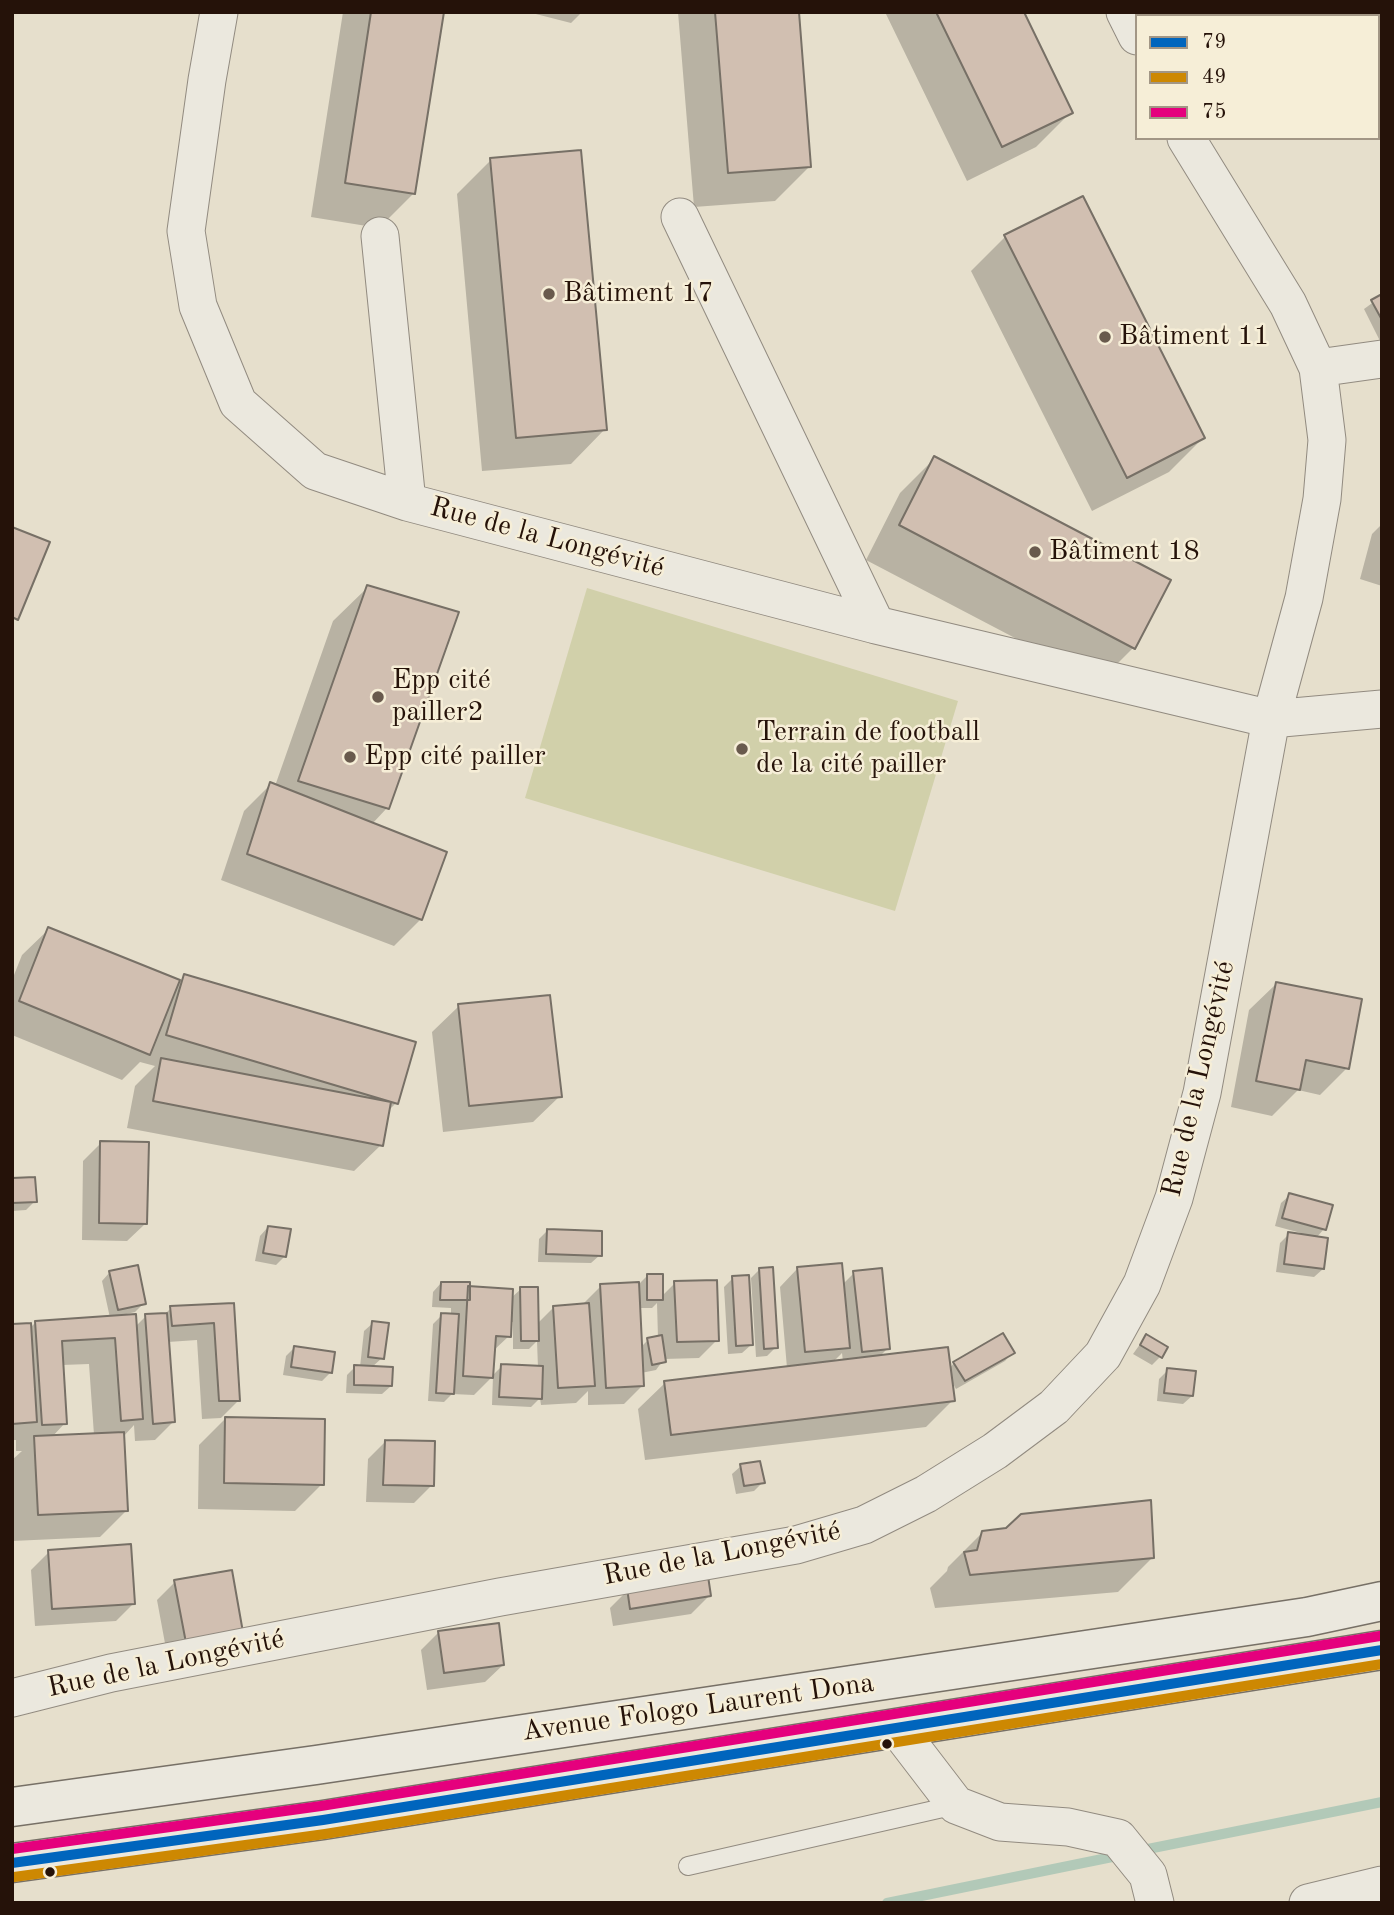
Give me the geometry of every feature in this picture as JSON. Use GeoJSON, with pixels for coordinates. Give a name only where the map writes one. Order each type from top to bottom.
{"type":"FeatureCollection","features":[{"type":"Feature","properties":{"kind":"main road","name":"Avenue Fologo Laurent Dona"},"geometry":{"type":"LineString","coordinates":[[12,1807],[316,1765],[1266,1623],[1382,1601]]}},
{"type":"Feature","properties":{"kind":"main road","name":"Avenue Fologo Laurent Dona"},"geometry":{"type":"LineString","coordinates":[[12,1863],[324,1820],[1382,1650]]}},
{"type":"Feature","properties":{"kind":"street","name":"Rue de la Longévité"},"geometry":{"type":"LineString","coordinates":[[219,12],[186,231],[198,306],[238,403],[315,471],[407,502],[876,625],[1271,719]]}},
{"type":"Feature","properties":{"kind":"street"},"geometry":{"type":"LineString","coordinates":[[1125,12],[1135,32]]}},
{"type":"Feature","properties":{"kind":"street","name":"Rue de la Longévité"},"geometry":{"type":"LineString","coordinates":[[12,1698],[111,1673],[486,1600],[796,1545],[864,1525],[926,1494],[995,1451],[1054,1406],[1103,1355],[1142,1284],[1174,1198],[1202,1093],[1271,719],[1304,598],[1322,499],[1327,440],[1318,368],[1288,304],[1187,140]]}},
{"type":"Feature","properties":{"kind":"street"},"geometry":{"type":"LineString","coordinates":[[680,216],[876,625]]}},
{"type":"Feature","properties":{"kind":"street"},"geometry":{"type":"LineString","coordinates":[[380,236],[407,502]]}},
{"type":"Feature","properties":{"kind":"street"},"geometry":{"type":"LineString","coordinates":[[1318,368],[1382,359]]}},
{"type":"Feature","properties":{"kind":"street"},"geometry":{"type":"LineString","coordinates":[[1271,719],[1382,709]]}},
{"type":"Feature","properties":{"kind":"street"},"geometry":{"type":"LineString","coordinates":[[897,1728],[956,1805],[1000,1822],[1068,1827],[1118,1838],[1151,1889]]}},
{"type":"Feature","properties":{"kind":"street"},"geometry":{"type":"LineString","coordinates":[[1308,1903],[1382,1885]]}},
{"type":"Feature","properties":{"kind":"lane"},"geometry":{"type":"LineString","coordinates":[[688,1866],[956,1805]]}},
{"type":"Feature","properties":{"kind":"green space","name":"Terrain de football de la cité pailler"},"geometry":{"type":"Polygon","coordinates":[[[587,588],[958,701],[895,911],[525,798],[587,588]]]}},
{"type":"Feature","properties":{"kind":"building"},"geometry":{"type":"Polygon","coordinates":[[[371,12],[444,12],[415,194],[345,183],[371,12]]]}},
{"type":"Feature","properties":{"kind":"building"},"geometry":{"type":"Polygon","coordinates":[[[715,12],[799,12],[811,167],[728,173],[715,12]]]}},
{"type":"Feature","properties":{"kind":"building"},"geometry":{"type":"Polygon","coordinates":[[[936,12],[1024,12],[1073,113],[1002,147],[936,12]]]}},
{"type":"Feature","properties":{"kind":"building","name":"Bâtiment 17"},"geometry":{"type":"Polygon","coordinates":[[[581,150],[607,430],[516,438],[490,158],[581,150]]]}},
{"type":"Feature","properties":{"kind":"building","name":"Bâtiment 11"},"geometry":{"type":"Polygon","coordinates":[[[1083,196],[1205,438],[1127,478],[1004,235],[1083,196]]]}},
{"type":"Feature","properties":{"kind":"building"},"geometry":{"type":"Polygon","coordinates":[[[1382,294],[1382,320],[1371,300],[1382,294]]]}},
{"type":"Feature","properties":{"kind":"building","name":"Bâtiment 18"},"geometry":{"type":"Polygon","coordinates":[[[934,456],[1171,580],[1135,649],[899,525],[934,456]]]}},
{"type":"Feature","properties":{"kind":"building"},"geometry":{"type":"Polygon","coordinates":[[[12,527],[50,542],[18,620],[12,617],[12,527]]]}},
{"type":"Feature","properties":{"kind":"building","name":"Epp cité pailler2"},"geometry":{"type":"Polygon","coordinates":[[[367,585],[459,612],[389,809],[298,781],[367,585]]]}},
{"type":"Feature","properties":{"kind":"building"},"geometry":{"type":"Polygon","coordinates":[[[270,782],[447,852],[422,920],[247,854],[270,782]]]}},
{"type":"Feature","properties":{"kind":"building"},"geometry":{"type":"Polygon","coordinates":[[[48,927],[180,980],[150,1055],[19,1001],[48,927]]]}},
{"type":"Feature","properties":{"kind":"building"},"geometry":{"type":"Polygon","coordinates":[[[184,974],[416,1042],[398,1104],[166,1035],[184,974]]]}},
{"type":"Feature","properties":{"kind":"building"},"geometry":{"type":"Polygon","coordinates":[[[1276,982],[1362,999],[1349,1069],[1306,1060],[1300,1090],[1256,1081],[1276,982]]]}},
{"type":"Feature","properties":{"kind":"building"},"geometry":{"type":"Polygon","coordinates":[[[550,995],[562,1097],[469,1106],[458,1004],[550,995]]]}},
{"type":"Feature","properties":{"kind":"building"},"geometry":{"type":"Polygon","coordinates":[[[161,1058],[391,1102],[383,1146],[153,1101],[161,1058]]]}},
{"type":"Feature","properties":{"kind":"building"},"geometry":{"type":"Polygon","coordinates":[[[100,1141],[149,1142],[147,1224],[99,1223],[100,1141]]]}},
{"type":"Feature","properties":{"kind":"building"},"geometry":{"type":"Polygon","coordinates":[[[35,1177],[37,1202],[12,1203],[12,1178],[35,1177]]]}},
{"type":"Feature","properties":{"kind":"building"},"geometry":{"type":"Polygon","coordinates":[[[1289,1193],[1333,1205],[1326,1230],[1282,1218],[1289,1193]]]}},
{"type":"Feature","properties":{"kind":"building"},"geometry":{"type":"Polygon","coordinates":[[[268,1226],[291,1229],[286,1257],[263,1253],[268,1226]]]}},
{"type":"Feature","properties":{"kind":"building"},"geometry":{"type":"Polygon","coordinates":[[[547,1229],[602,1231],[602,1256],[546,1254],[547,1229]]]}},
{"type":"Feature","properties":{"kind":"building"},"geometry":{"type":"Polygon","coordinates":[[[1288,1232],[1328,1238],[1324,1269],[1284,1264],[1288,1232]]]}},
{"type":"Feature","properties":{"kind":"building"},"geometry":{"type":"Polygon","coordinates":[[[842,1263],[850,1348],[805,1352],[797,1267],[842,1263]]]}},
{"type":"Feature","properties":{"kind":"building"},"geometry":{"type":"Polygon","coordinates":[[[138,1265],[146,1304],[118,1310],[109,1271],[138,1265]]]}},
{"type":"Feature","properties":{"kind":"building"},"geometry":{"type":"Polygon","coordinates":[[[773,1267],[778,1348],[764,1349],[759,1268],[773,1267]]]}},
{"type":"Feature","properties":{"kind":"building"},"geometry":{"type":"Polygon","coordinates":[[[882,1268],[890,1349],[862,1352],[853,1271],[882,1268]]]}},
{"type":"Feature","properties":{"kind":"building"},"geometry":{"type":"Polygon","coordinates":[[[647,1274],[663,1274],[663,1300],[647,1300],[647,1274]]]}},
{"type":"Feature","properties":{"kind":"building"},"geometry":{"type":"Polygon","coordinates":[[[749,1275],[753,1345],[736,1346],[732,1276],[749,1275]]]}},
{"type":"Feature","properties":{"kind":"building"},"geometry":{"type":"Polygon","coordinates":[[[717,1280],[719,1341],[677,1342],[674,1281],[717,1280]]]}},
{"type":"Feature","properties":{"kind":"building"},"geometry":{"type":"Polygon","coordinates":[[[441,1282],[470,1282],[470,1300],[440,1300],[441,1282]]]}},
{"type":"Feature","properties":{"kind":"building"},"geometry":{"type":"Polygon","coordinates":[[[639,1282],[644,1386],[606,1388],[600,1284],[639,1282]]]}},
{"type":"Feature","properties":{"kind":"building"},"geometry":{"type":"Polygon","coordinates":[[[468,1286],[513,1289],[511,1337],[496,1336],[493,1378],[463,1376],[468,1286]]]}},
{"type":"Feature","properties":{"kind":"building"},"geometry":{"type":"Polygon","coordinates":[[[520,1287],[538,1287],[539,1341],[521,1341],[520,1287]]]}},
{"type":"Feature","properties":{"kind":"building"},"geometry":{"type":"Polygon","coordinates":[[[234,1303],[240,1401],[219,1401],[214,1323],[172,1326],[170,1306],[234,1303]]]}},
{"type":"Feature","properties":{"kind":"building"},"geometry":{"type":"Polygon","coordinates":[[[589,1303],[595,1386],[558,1388],[553,1306],[589,1303]]]}},
{"type":"Feature","properties":{"kind":"building"},"geometry":{"type":"Polygon","coordinates":[[[167,1313],[175,1422],[153,1424],[145,1314],[167,1313]]]}},
{"type":"Feature","properties":{"kind":"building"},"geometry":{"type":"Polygon","coordinates":[[[441,1313],[459,1314],[454,1394],[436,1393],[441,1313]]]}},
{"type":"Feature","properties":{"kind":"building"},"geometry":{"type":"Polygon","coordinates":[[[136,1314],[143,1419],[121,1421],[115,1338],[62,1341],[67,1424],[42,1425],[35,1321],[136,1314]]]}},
{"type":"Feature","properties":{"kind":"building"},"geometry":{"type":"Polygon","coordinates":[[[372,1321],[389,1323],[384,1359],[368,1357],[372,1321]]]}},
{"type":"Feature","properties":{"kind":"building"},"geometry":{"type":"Polygon","coordinates":[[[31,1323],[37,1422],[12,1424],[12,1324],[31,1323]]]}},
{"type":"Feature","properties":{"kind":"building"},"geometry":{"type":"Polygon","coordinates":[[[1003,1333],[1015,1353],[965,1381],[953,1362],[1003,1333]]]}},
{"type":"Feature","properties":{"kind":"building"},"geometry":{"type":"Polygon","coordinates":[[[1146,1334],[1168,1347],[1162,1358],[1140,1345],[1146,1334]]]}},
{"type":"Feature","properties":{"kind":"building"},"geometry":{"type":"Polygon","coordinates":[[[662,1335],[666,1362],[652,1365],[647,1338],[662,1335]]]}},
{"type":"Feature","properties":{"kind":"building"},"geometry":{"type":"Polygon","coordinates":[[[294,1346],[335,1352],[332,1373],[291,1367],[294,1346]]]}},
{"type":"Feature","properties":{"kind":"building"},"geometry":{"type":"Polygon","coordinates":[[[948,1347],[955,1401],[671,1435],[664,1381],[948,1347]]]}},
{"type":"Feature","properties":{"kind":"building"},"geometry":{"type":"Polygon","coordinates":[[[501,1364],[543,1366],[542,1399],[499,1397],[501,1364]]]}},
{"type":"Feature","properties":{"kind":"building"},"geometry":{"type":"Polygon","coordinates":[[[354,1365],[393,1367],[392,1386],[354,1385],[354,1365]]]}},
{"type":"Feature","properties":{"kind":"building"},"geometry":{"type":"Polygon","coordinates":[[[1167,1368],[1196,1371],[1193,1396],[1164,1393],[1167,1368]]]}},
{"type":"Feature","properties":{"kind":"building"},"geometry":{"type":"Polygon","coordinates":[[[225,1417],[325,1419],[324,1485],[224,1483],[225,1417]]]}},
{"type":"Feature","properties":{"kind":"building"},"geometry":{"type":"Polygon","coordinates":[[[124,1432],[128,1511],[38,1515],[34,1436],[124,1432]]]}},
{"type":"Feature","properties":{"kind":"building"},"geometry":{"type":"Polygon","coordinates":[[[385,1440],[435,1441],[434,1486],[383,1485],[385,1440]]]}},
{"type":"Feature","properties":{"kind":"building"},"geometry":{"type":"Polygon","coordinates":[[[760,1461],[765,1483],[744,1486],[740,1464],[760,1461]]]}},
{"type":"Feature","properties":{"kind":"building"},"geometry":{"type":"Polygon","coordinates":[[[1151,1500],[1154,1558],[970,1575],[964,1552],[977,1550],[982,1531],[1006,1528],[1021,1514],[1151,1500]]]}},
{"type":"Feature","properties":{"kind":"building"},"geometry":{"type":"Polygon","coordinates":[[[131,1544],[135,1604],[52,1609],[48,1550],[131,1544]]]}},
{"type":"Feature","properties":{"kind":"building"},"geometry":{"type":"Polygon","coordinates":[[[232,1570],[244,1638],[187,1648],[174,1580],[232,1570]]]}},
{"type":"Feature","properties":{"kind":"building"},"geometry":{"type":"Polygon","coordinates":[[[708,1576],[711,1596],[630,1609],[627,1588],[708,1576]]]}},
{"type":"Feature","properties":{"kind":"building"},"geometry":{"type":"Polygon","coordinates":[[[499,1623],[504,1665],[444,1673],[438,1631],[499,1623]]]}},
{"type":"Feature","properties":{"kind":"waterway"},"geometry":{"type":"LineString","coordinates":[[1138,1851],[1382,1802]]}},
{"type":"Feature","properties":{"kind":"waterway"},"geometry":{"type":"LineString","coordinates":[[887,1903],[1122,1855]]}},
{"type":"Feature","properties":{"kind":"transit line","name":"75"},"geometry":{"type":"LineString","coordinates":[[12,1849],[321,1806],[1380,1636]]}},
{"type":"Feature","properties":{"kind":"transit line","name":"79"},"geometry":{"type":"LineString","coordinates":[[12,1863],[323,1820],[1382,1650]]}},
{"type":"Feature","properties":{"kind":"transit line","name":"49"},"geometry":{"type":"LineString","coordinates":[[14,1877],[325,1834],[1382,1664]]}},
{"type":"Feature","properties":{"kind":"place","name":"Bâtiment 17"},"geometry":{"type":"Point","coordinates":[549,294]}},
{"type":"Feature","properties":{"kind":"place","name":"Bâtiment 11"},"geometry":{"type":"Point","coordinates":[1105,337]}},
{"type":"Feature","properties":{"kind":"place","name":"Bâtiment 18"},"geometry":{"type":"Point","coordinates":[1035,552]}},
{"type":"Feature","properties":{"kind":"place","name":"Epp cité pailler2"},"geometry":{"type":"Point","coordinates":[378,697]}},
{"type":"Feature","properties":{"kind":"place","name":"Terrain de football de la cité pailler"},"geometry":{"type":"Point","coordinates":[742,749]}},
{"type":"Feature","properties":{"kind":"place","name":"Epp cité pailler"},"geometry":{"type":"Point","coordinates":[350,757]}}]}
